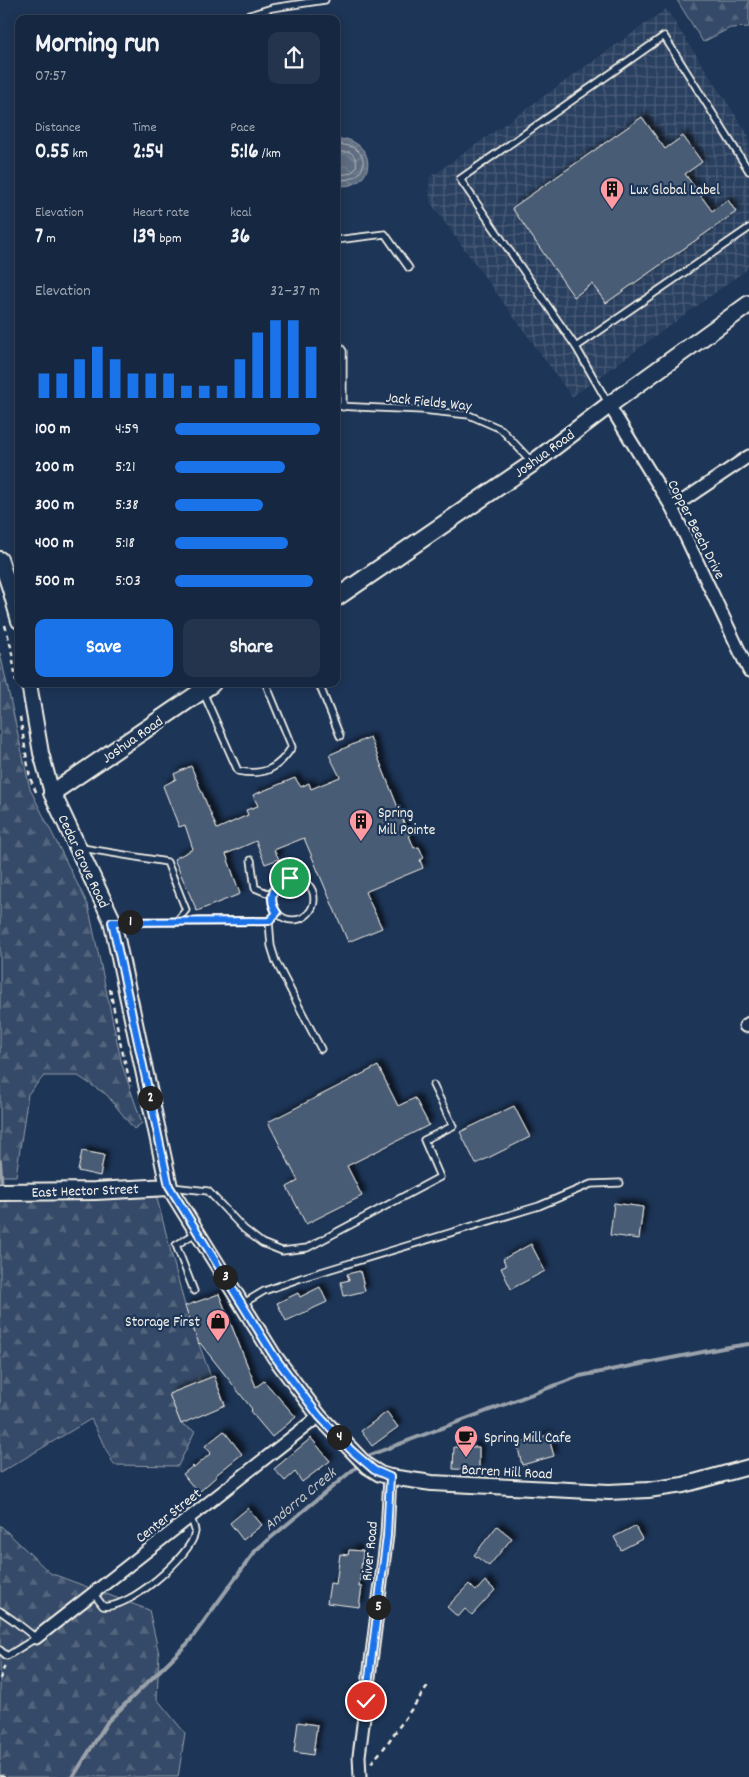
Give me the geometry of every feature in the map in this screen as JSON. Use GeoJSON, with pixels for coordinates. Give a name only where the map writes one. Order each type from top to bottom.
{"type":"FeatureCollection","features":[{"type":"Feature","properties":{"kind":"main road","name":"Joshua Road"},"geometry":{"type":"LineString","coordinates":[[340,595],[533,463],[609,405],[749,304]]}},
{"type":"Feature","properties":{"kind":"main road","name":"Joshua Road"},"geometry":{"type":"LineString","coordinates":[[45,794],[207,687]]}},
{"type":"Feature","properties":{"kind":"main road","name":"Cedar Grove Road"},"geometry":{"type":"LineString","coordinates":[[45,794],[78,848],[112,922],[169,1186]]}},
{"type":"Feature","properties":{"kind":"main road","name":"East Hector Street"},"geometry":{"type":"LineString","coordinates":[[0,1192],[95,1191],[169,1186]]}},
{"type":"Feature","properties":{"kind":"street","name":"Copper Beech Drive"},"geometry":{"type":"LineString","coordinates":[[609,405],[672,508],[749,671]]}},
{"type":"Feature","properties":{"kind":"street"},"geometry":{"type":"LineString","coordinates":[[672,508],[749,456]]}},
{"type":"Feature","properties":{"kind":"street"},"geometry":{"type":"LineString","coordinates":[[0,559],[15,606]]}},
{"type":"Feature","properties":{"kind":"street","name":"Cedar Grove Road"},"geometry":{"type":"LineString","coordinates":[[24,687],[41,753],[45,794]]}},
{"type":"Feature","properties":{"kind":"street","name":"Barren Hill Road"},"geometry":{"type":"LineString","coordinates":[[169,1186],[274,1356],[319,1416],[351,1450],[374,1470],[390,1477],[454,1485],[547,1490],[629,1491],[656,1490],[683,1485],[749,1467]]}},
{"type":"Feature","properties":{"kind":"street","name":"Center Street"},"geometry":{"type":"LineString","coordinates":[[36,1638],[319,1416]]}},
{"type":"Feature","properties":{"kind":"street","name":"River Road"},"geometry":{"type":"LineString","coordinates":[[360,1776],[359,1756],[387,1536],[390,1477]]}},
{"type":"Feature","properties":{"kind":"lane"},"geometry":{"type":"LineString","coordinates":[[250,15],[272,8],[325,0]]}},
{"type":"Feature","properties":{"kind":"lane"},"geometry":{"type":"LineString","coordinates":[[609,405],[576,347],[460,179],[664,36],[749,171]]}},
{"type":"Feature","properties":{"kind":"lane"},"geometry":{"type":"LineString","coordinates":[[576,347],[749,228]]}},
{"type":"Feature","properties":{"kind":"lane"},"geometry":{"type":"LineString","coordinates":[[340,240],[385,234],[409,268]]}},
{"type":"Feature","properties":{"kind":"lane"},"geometry":{"type":"LineString","coordinates":[[340,346],[344,351],[340,395]]}},
{"type":"Feature","properties":{"kind":"lane","name":"Jack Fields Way"},"geometry":{"type":"LineString","coordinates":[[340,406],[422,410],[469,415],[501,429],[533,463]]}},
{"type":"Feature","properties":{"kind":"lane"},"geometry":{"type":"LineString","coordinates":[[207,687],[238,771],[251,774],[264,772],[275,767],[285,758],[292,747],[269,687]]}},
{"type":"Feature","properties":{"kind":"lane"},"geometry":{"type":"LineString","coordinates":[[320,687],[340,736]]}},
{"type":"Feature","properties":{"kind":"lane"},"geometry":{"type":"LineString","coordinates":[[78,848],[167,862],[186,910],[176,922]]}},
{"type":"Feature","properties":{"kind":"lane"},"geometry":{"type":"LineString","coordinates":[[251,860],[255,888],[272,895]]}},
{"type":"Feature","properties":{"kind":"lane"},"geometry":{"type":"LineString","coordinates":[[290,878],[303,880],[312,890],[313,903],[311,909],[302,918],[289,920],[277,913],[274,908],[272,895],[278,884],[290,878]]}},
{"type":"Feature","properties":{"kind":"lane"},"geometry":{"type":"LineString","coordinates":[[112,922],[269,921],[277,913]]}},
{"type":"Feature","properties":{"kind":"lane"},"geometry":{"type":"LineString","coordinates":[[269,921],[271,946],[276,962],[321,1049]]}},
{"type":"Feature","properties":{"kind":"lane"},"geometry":{"type":"LineString","coordinates":[[169,1186],[208,1191],[244,1229],[262,1243],[282,1251],[307,1248],[440,1177],[424,1140],[453,1126],[433,1085]]}},
{"type":"Feature","properties":{"kind":"lane"},"geometry":{"type":"LineString","coordinates":[[242,1304],[264,1291],[301,1278],[539,1206],[590,1184],[620,1183]]}},
{"type":"Feature","properties":{"kind":"lane"},"geometry":{"type":"LineString","coordinates":[[194,1291],[176,1245],[198,1232]]}},
{"type":"Feature","properties":{"kind":"lane"},"geometry":{"type":"LineString","coordinates":[[93,1593],[104,1606],[109,1607],[130,1598],[152,1584],[171,1565],[192,1539],[195,1528],[190,1517]]}},
{"type":"Feature","properties":{"kind":"lane"},"geometry":{"type":"LineString","coordinates":[[0,1612],[14,1620],[36,1638],[8,1656],[0,1650]]}},
{"type":"Feature","properties":{"kind":"path"},"geometry":{"type":"LineString","coordinates":[[3,617],[15,660]]}},
{"type":"Feature","properties":{"kind":"path"},"geometry":{"type":"LineString","coordinates":[[20,713],[30,778],[45,794]]}},
{"type":"Feature","properties":{"kind":"path"},"geometry":{"type":"LineString","coordinates":[[109,983],[133,1092]]}},
{"type":"Feature","properties":{"kind":"path"},"geometry":{"type":"LineString","coordinates":[[0,1679],[8,1656]]}},
{"type":"Feature","properties":{"kind":"path"},"geometry":{"type":"LineString","coordinates":[[360,1776],[384,1748],[428,1686]]}},
{"type":"Feature","properties":{"kind":"path"},"geometry":{"type":"LineString","coordinates":[[0,1774],[7,1777]]}},
{"type":"Feature","properties":{"kind":"shaded area"},"geometry":{"type":"Polygon","coordinates":[[[666,9],[749,136],[749,268],[572,397],[430,202],[429,178],[666,9]]]}},
{"type":"Feature","properties":{"kind":"green space"},"geometry":{"type":"Polygon","coordinates":[[[677,0],[749,0],[749,27],[730,28],[703,42],[677,0]]]}},
{"type":"Feature","properties":{"kind":"green space"},"geometry":{"type":"Polygon","coordinates":[[[0,653],[30,789],[88,905],[122,1065],[142,1123],[134,1129],[107,1095],[78,1076],[44,1076],[28,1094],[16,1176],[0,1176],[0,653]]]}},
{"type":"Feature","properties":{"kind":"green space"},"geometry":{"type":"Polygon","coordinates":[[[154,1187],[185,1306],[211,1377],[169,1394],[181,1424],[195,1431],[178,1466],[114,1465],[91,1419],[0,1473],[0,1194],[154,1187]]]}},
{"type":"Feature","properties":{"kind":"green space"},"geometry":{"type":"Polygon","coordinates":[[[0,1525],[50,1573],[149,1610],[159,1654],[157,1699],[185,1733],[178,1777],[0,1777],[0,1525]]]}},
{"type":"Feature","properties":{"kind":"water"},"geometry":{"type":"Polygon","coordinates":[[[346,139],[357,144],[364,151],[367,160],[364,176],[357,182],[348,185],[340,185],[340,140],[346,139]]]}},
{"type":"Feature","properties":{"kind":"building","name":"Lux Global Label"},"geometry":{"type":"Polygon","coordinates":[[[642,117],[665,149],[683,136],[702,162],[685,174],[712,211],[728,200],[736,212],[606,303],[592,284],[574,297],[512,208],[642,117]]]}},
{"type":"Feature","properties":{"kind":"building","name":"Spring Mill Pointe"},"geometry":{"type":"Polygon","coordinates":[[[370,737],[414,848],[419,847],[424,858],[420,860],[423,868],[365,892],[382,928],[348,942],[304,838],[274,850],[279,859],[265,864],[256,841],[226,854],[240,894],[197,911],[174,859],[193,849],[185,825],[179,827],[163,786],[176,779],[174,774],[191,766],[217,829],[248,815],[246,810],[258,806],[253,795],[295,778],[301,787],[309,783],[311,789],[340,777],[329,755],[370,737]]]}},
{"type":"Feature","properties":{"kind":"building"},"geometry":{"type":"Polygon","coordinates":[[[378,1066],[398,1106],[415,1098],[429,1125],[347,1166],[362,1196],[306,1224],[287,1187],[298,1181],[268,1122],[378,1066]]]}},
{"type":"Feature","properties":{"kind":"building"},"geometry":{"type":"Polygon","coordinates":[[[514,1106],[530,1137],[476,1164],[460,1132],[514,1106]]]}},
{"type":"Feature","properties":{"kind":"building"},"geometry":{"type":"Polygon","coordinates":[[[82,1151],[104,1155],[100,1176],[78,1171],[82,1151]]]}},
{"type":"Feature","properties":{"kind":"building"},"geometry":{"type":"Polygon","coordinates":[[[614,1203],[643,1207],[639,1239],[610,1235],[614,1203]]]}},
{"type":"Feature","properties":{"kind":"building"},"geometry":{"type":"Polygon","coordinates":[[[531,1244],[545,1271],[511,1289],[501,1268],[506,1266],[503,1259],[531,1244]]]}},
{"type":"Feature","properties":{"kind":"building"},"geometry":{"type":"Polygon","coordinates":[[[360,1271],[365,1291],[344,1296],[341,1282],[349,1280],[347,1274],[360,1271]]]}},
{"type":"Feature","properties":{"kind":"building"},"geometry":{"type":"Polygon","coordinates":[[[320,1287],[327,1302],[286,1321],[277,1303],[298,1293],[300,1297],[320,1287]]]}},
{"type":"Feature","properties":{"kind":"building"},"geometry":{"type":"Polygon","coordinates":[[[219,1294],[256,1387],[264,1381],[296,1417],[272,1437],[250,1411],[252,1409],[199,1344],[185,1306],[219,1294]]]}},
{"type":"Feature","properties":{"kind":"building"},"geometry":{"type":"Polygon","coordinates":[[[214,1376],[225,1405],[181,1424],[169,1394],[214,1376]]]}},
{"type":"Feature","properties":{"kind":"building"},"geometry":{"type":"Polygon","coordinates":[[[387,1412],[398,1427],[372,1446],[361,1431],[387,1412]]]}},
{"type":"Feature","properties":{"kind":"building"},"geometry":{"type":"Polygon","coordinates":[[[224,1431],[242,1454],[216,1475],[198,1493],[183,1474],[193,1466],[194,1468],[211,1453],[205,1446],[224,1431]]]}},
{"type":"Feature","properties":{"kind":"building"},"geometry":{"type":"Polygon","coordinates":[[[548,1435],[554,1456],[522,1465],[517,1444],[548,1435]]]}},
{"type":"Feature","properties":{"kind":"building"},"geometry":{"type":"Polygon","coordinates":[[[311,1438],[330,1461],[302,1482],[295,1472],[285,1481],[274,1469],[311,1438]]]}},
{"type":"Feature","properties":{"kind":"building","name":"Spring Mill Cafe"},"geometry":{"type":"Polygon","coordinates":[[[454,1447],[479,1447],[479,1470],[453,1469],[454,1447]]]}},
{"type":"Feature","properties":{"kind":"building"},"geometry":{"type":"Polygon","coordinates":[[[248,1508],[262,1525],[243,1540],[230,1523],[248,1508]]]}},
{"type":"Feature","properties":{"kind":"building"},"geometry":{"type":"Polygon","coordinates":[[[497,1526],[512,1538],[489,1566],[474,1555],[497,1526]]]}},
{"type":"Feature","properties":{"kind":"building"},"geometry":{"type":"Polygon","coordinates":[[[635,1526],[642,1539],[621,1550],[614,1537],[635,1526]]]}},
{"type":"Feature","properties":{"kind":"building"},"geometry":{"type":"Polygon","coordinates":[[[349,1550],[363,1551],[359,1587],[362,1587],[359,1607],[327,1603],[330,1583],[336,1584],[340,1554],[348,1555],[349,1550]]]}},
{"type":"Feature","properties":{"kind":"building"},"geometry":{"type":"Polygon","coordinates":[[[485,1581],[495,1590],[472,1615],[465,1609],[458,1617],[447,1607],[469,1584],[476,1591],[485,1581]]]}},
{"type":"Feature","properties":{"kind":"building"},"geometry":{"type":"Polygon","coordinates":[[[298,1722],[317,1725],[313,1755],[294,1752],[298,1722]]]}},
{"type":"Feature","properties":{"kind":"waterway"},"geometry":{"type":"LineString","coordinates":[[0,1161],[2,1189]]}},
{"type":"Feature","properties":{"kind":"waterway","name":"Andorra Creek"},"geometry":{"type":"LineString","coordinates":[[365,1459],[370,1455],[580,1376],[749,1344]]}},
{"type":"Feature","properties":{"kind":"waterway","name":"Andorra Creek"},"geometry":{"type":"LineString","coordinates":[[73,1777],[108,1721],[188,1643],[256,1550],[360,1464]]}},
{"type":"Feature","properties":{"kind":"place","name":"Lux Global Label"},"geometry":{"type":"Point","coordinates":[612,210]}},
{"type":"Feature","properties":{"kind":"place","name":"Spring Mill Pointe"},"geometry":{"type":"Point","coordinates":[361,842]}},
{"type":"Feature","properties":{"kind":"place","name":"Storage First"},"geometry":{"type":"Point","coordinates":[218,1342]}},
{"type":"Feature","properties":{"kind":"place","name":"Spring Mill Cafe"},"geometry":{"type":"Point","coordinates":[466,1458]}},
{"type":"Feature","properties":{"kind":"route"},"geometry":{"type":"LineString","coordinates":[[290,878],[278,884],[274,889],[272,902],[277,913],[269,921],[112,922],[169,1186],[274,1356],[319,1416],[367,1466],[380,1474],[390,1477],[387,1536],[366,1701]]}}]}
